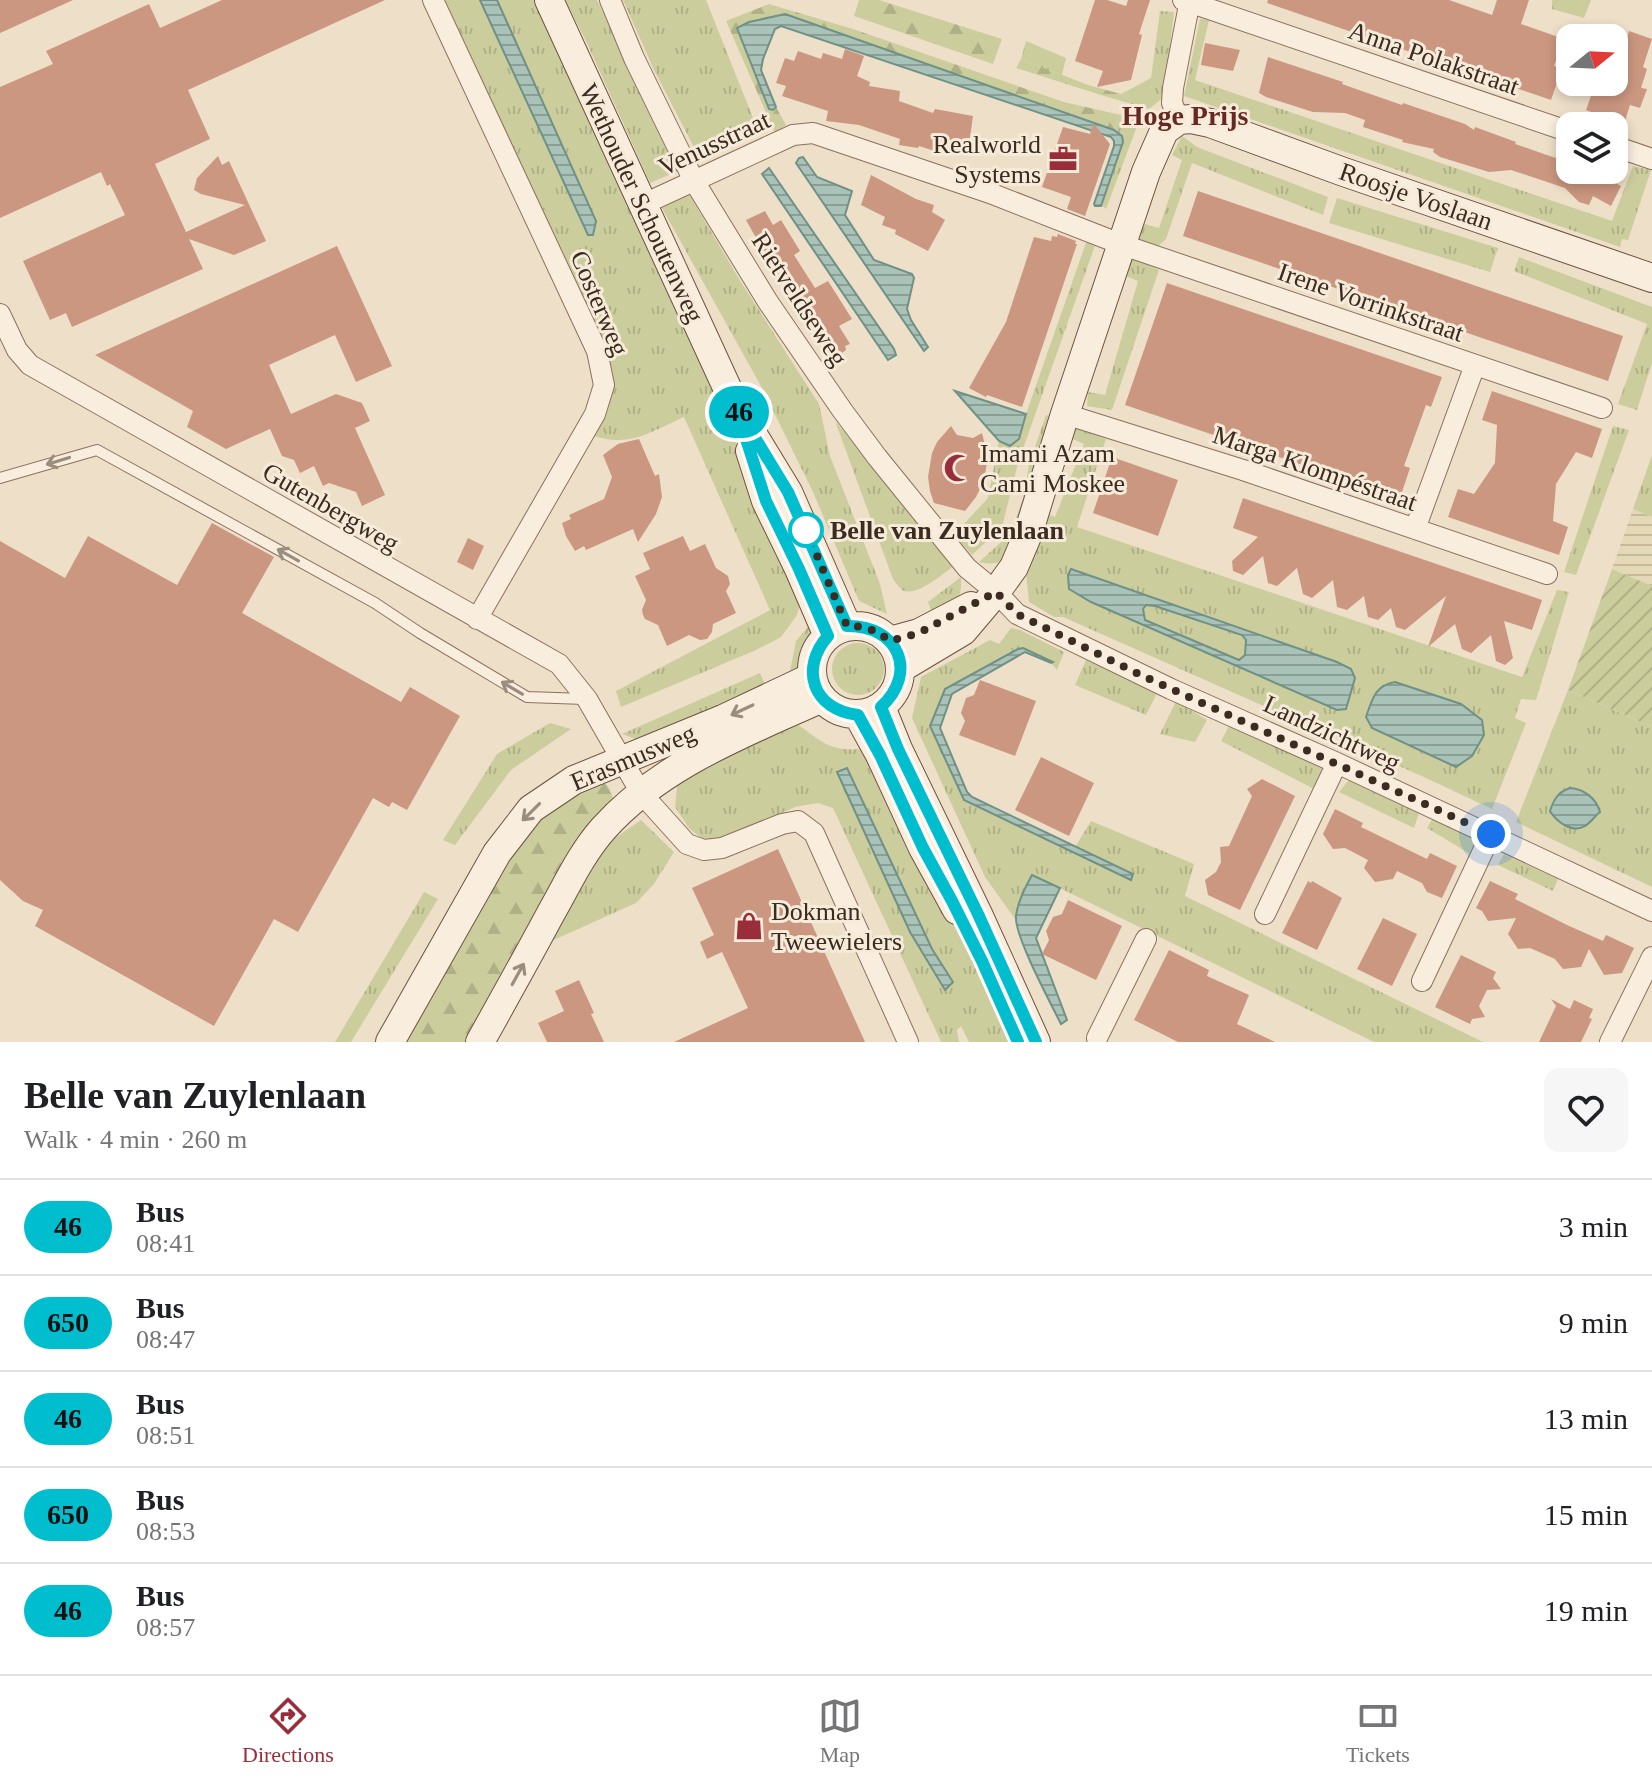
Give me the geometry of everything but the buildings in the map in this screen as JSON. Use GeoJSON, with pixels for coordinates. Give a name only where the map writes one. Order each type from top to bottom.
{"type":"FeatureCollection","features":[{"type":"Feature","properties":{"kind":"street","name":"Costerweg"},"geometry":{"type":"LineString","coordinates":[[433,0],[597,351],[604,385],[595,414],[477,619]]}},
{"type":"Feature","properties":{"kind":"street","name":"Wethouder Schoutenweg"},"geometry":{"type":"LineString","coordinates":[[549,0],[735,405],[788,492],[838,631]]}},
{"type":"Feature","properties":{"kind":"street","name":"Rietveldseweg"},"geometry":{"type":"LineString","coordinates":[[610,0],[634,58],[694,181],[768,302],[885,468],[967,568],[996,592]]}},
{"type":"Feature","properties":{"kind":"street"},"geometry":{"type":"LineString","coordinates":[[901,668],[963,631],[1014,567],[1028,534],[1146,172],[1164,131],[1179,120],[1172,103],[1173,88],[1187,1]]}},
{"type":"Feature","properties":{"kind":"street","name":"Anna Polakstraat"},"geometry":{"type":"LineString","coordinates":[[1187,1],[1556,127]]}},
{"type":"Feature","properties":{"kind":"street","name":"Roosje Voslaan"},"geometry":{"type":"LineString","coordinates":[[1179,120],[1210,123],[1652,278]]}},
{"type":"Feature","properties":{"kind":"street","name":"Venusstraat"},"geometry":{"type":"LineString","coordinates":[[644,204],[793,135],[813,133],[990,193],[1123,245]]}},
{"type":"Feature","properties":{"kind":"street"},"geometry":{"type":"LineString","coordinates":[[1628,151],[1652,159]]}},
{"type":"Feature","properties":{"kind":"street","name":"Irene Vorrinkstraat"},"geometry":{"type":"LineString","coordinates":[[1123,245],[1602,408]]}},
{"type":"Feature","properties":{"kind":"street","name":"Gutenbergweg"},"geometry":{"type":"LineString","coordinates":[[0,314],[17,350],[30,365],[559,664],[587,699],[641,793],[687,844],[704,850],[722,848],[782,824],[798,821],[814,833],[908,1042]]}},
{"type":"Feature","properties":{"kind":"street"},"geometry":{"type":"LineString","coordinates":[[1415,529],[1475,365]]}},
{"type":"Feature","properties":{"kind":"street","name":"Marga Klompéstraat"},"geometry":{"type":"LineString","coordinates":[[1065,414],[1243,470],[1547,574]]}},
{"type":"Feature","properties":{"kind":"street"},"geometry":{"type":"LineString","coordinates":[[890,641],[919,633],[996,592]]}},
{"type":"Feature","properties":{"kind":"street","name":"Landzichtweg"},"geometry":{"type":"LineString","coordinates":[[996,592],[1017,614],[1171,689],[1491,834],[1652,911]]}},
{"type":"Feature","properties":{"kind":"street"},"geometry":{"type":"LineString","coordinates":[[863,626],[878,631],[890,641],[898,653],[901,668],[893,696],[870,711],[846,714],[834,709],[817,688],[813,662],[818,647],[838,631],[863,626]]}},
{"type":"Feature","properties":{"kind":"street","name":"Erasmusweg"},"geometry":{"type":"LineString","coordinates":[[390,1042],[497,853],[531,809],[574,780],[723,719],[817,688]]}},
{"type":"Feature","properties":{"kind":"street","name":"Erasmusweg"},"geometry":{"type":"LineString","coordinates":[[480,1042],[581,859],[602,830],[641,793],[677,768],[817,688]]}},
{"type":"Feature","properties":{"kind":"street"},"geometry":{"type":"LineString","coordinates":[[870,711],[880,755],[1018,1042]]}},
{"type":"Feature","properties":{"kind":"street"},"geometry":{"type":"LineString","coordinates":[[870,711],[898,749],[1036,1042]]}},
{"type":"Feature","properties":{"kind":"street"},"geometry":{"type":"LineString","coordinates":[[1265,914],[1337,763]]}},
{"type":"Feature","properties":{"kind":"street"},"geometry":{"type":"LineString","coordinates":[[1422,981],[1491,834]]}},
{"type":"Feature","properties":{"kind":"street"},"geometry":{"type":"LineString","coordinates":[[1098,1041],[1146,939]]}},
{"type":"Feature","properties":{"kind":"street"},"geometry":{"type":"LineString","coordinates":[[1610,1042],[1652,957]]}},
{"type":"Feature","properties":{"kind":"lane"},"geometry":{"type":"LineString","coordinates":[[0,478],[97,450],[375,603],[527,697],[587,699]]}},
{"type":"Feature","properties":{"kind":"shaded area"},"geometry":{"type":"Polygon","coordinates":[[[480,0],[497,0],[596,221],[593,235],[588,235],[480,0]]]}},
{"type":"Feature","properties":{"kind":"shaded area"},"geometry":{"type":"Polygon","coordinates":[[[785,14],[1114,130],[1122,136],[1123,142],[1101,206],[1094,204],[1114,146],[1111,137],[781,26],[775,29],[761,70],[776,107],[769,109],[737,28],[785,14]]]}},
{"type":"Feature","properties":{"kind":"shaded area"},"geometry":{"type":"Polygon","coordinates":[[[803,157],[817,177],[852,191],[845,215],[874,260],[912,274],[914,278],[907,309],[928,347],[924,351],[796,163],[803,157]]]}},
{"type":"Feature","properties":{"kind":"shaded area"},"geometry":{"type":"Polygon","coordinates":[[[769,168],[896,355],[888,360],[762,174],[769,168]]]}},
{"type":"Feature","properties":{"kind":"shaded area"},"geometry":{"type":"Polygon","coordinates":[[[955,391],[1026,414],[1019,439],[1010,446],[999,441],[955,391]]]}},
{"type":"Feature","properties":{"kind":"shaded area"},"geometry":{"type":"Polygon","coordinates":[[[1633,509],[1652,517],[1652,586],[1612,569],[1633,509]]]}},
{"type":"Feature","properties":{"kind":"shaded area"},"geometry":{"type":"Polygon","coordinates":[[[1071,569],[1337,662],[1351,669],[1355,678],[1346,709],[1337,710],[1091,602],[1069,589],[1071,569]],[[1146,605],[1143,609],[1145,620],[1239,660],[1245,655],[1246,640],[1242,635],[1146,605]]]}},
{"type":"Feature","properties":{"kind":"shaded area"},"geometry":{"type":"Polygon","coordinates":[[[1023,648],[1053,662],[1025,652],[952,694],[940,728],[967,792],[1133,874],[1131,880],[964,800],[930,726],[945,689],[1023,648]]]}},
{"type":"Feature","properties":{"kind":"shaded area"},"geometry":{"type":"Polygon","coordinates":[[[1395,682],[1461,704],[1482,720],[1484,735],[1472,756],[1456,767],[1372,728],[1366,717],[1373,699],[1383,686],[1395,682]]]}},
{"type":"Feature","properties":{"kind":"shaded area"},"geometry":{"type":"Polygon","coordinates":[[[847,768],[932,949],[953,982],[945,990],[910,932],[837,772],[847,768]]]}},
{"type":"Feature","properties":{"kind":"shaded area"},"geometry":{"type":"Polygon","coordinates":[[[1570,788],[1589,795],[1600,812],[1580,828],[1565,825],[1550,811],[1557,796],[1570,788]]]}},
{"type":"Feature","properties":{"kind":"shaded area"},"geometry":{"type":"Polygon","coordinates":[[[1032,875],[1060,888],[1036,938],[1067,1020],[1061,1024],[1017,925],[1018,905],[1032,875]]]}},
{"type":"Feature","properties":{"kind":"green space"},"geometry":{"type":"Polygon","coordinates":[[[445,0],[540,0],[803,594],[797,615],[781,637],[621,707],[616,691],[770,610],[684,417],[627,439],[615,440],[588,434],[613,387],[611,367],[601,339],[445,0]]]}},
{"type":"Feature","properties":{"kind":"green space"},"geometry":{"type":"Polygon","coordinates":[[[565,0],[597,0],[678,171],[650,183],[565,0]]]}},
{"type":"Feature","properties":{"kind":"green space"},"geometry":{"type":"Polygon","coordinates":[[[623,0],[706,0],[759,133],[699,157],[654,70],[623,0]]]}},
{"type":"Feature","properties":{"kind":"green space"},"geometry":{"type":"Polygon","coordinates":[[[859,0],[879,0],[1002,39],[993,64],[854,16],[859,0]]]}},
{"type":"Feature","properties":{"kind":"green space"},"geometry":{"type":"Polygon","coordinates":[[[1552,0],[1591,0],[1584,18],[1552,9],[1552,0]]]}},
{"type":"Feature","properties":{"kind":"green space"},"geometry":{"type":"Polygon","coordinates":[[[769,4],[853,29],[1064,102],[1121,115],[1114,130],[785,14],[737,28],[773,110],[776,107],[786,125],[775,133],[726,21],[769,4]]]}},
{"type":"Feature","properties":{"kind":"green space"},"geometry":{"type":"Polygon","coordinates":[[[1160,11],[1174,12],[1164,97],[1149,109],[1136,105],[1121,94],[1151,78],[1160,11]]]}},
{"type":"Feature","properties":{"kind":"green space"},"geometry":{"type":"Polygon","coordinates":[[[1200,19],[1209,20],[1195,80],[1612,221],[1633,166],[1651,170],[1628,240],[1622,239],[1620,247],[1184,96],[1200,19]]]}},
{"type":"Feature","properties":{"kind":"green space"},"geometry":{"type":"Polygon","coordinates":[[[1026,41],[1066,58],[1062,75],[1021,59],[1026,41]]]}},
{"type":"Feature","properties":{"kind":"green space"},"geometry":{"type":"Polygon","coordinates":[[[1021,59],[1088,85],[1121,94],[1136,105],[1016,68],[1021,59]]]}},
{"type":"Feature","properties":{"kind":"green space"},"geometry":{"type":"Polygon","coordinates":[[[1122,113],[1139,121],[1106,209],[1101,205],[1119,133],[1114,130],[1122,113]]]}},
{"type":"Feature","properties":{"kind":"green space"},"geometry":{"type":"Polygon","coordinates":[[[1182,136],[1197,147],[1328,197],[1323,215],[1192,163],[1166,239],[1156,248],[1137,240],[1141,223],[1159,228],[1182,160],[1172,155],[1182,136]]]}},
{"type":"Feature","properties":{"kind":"green space"},"geometry":{"type":"Polygon","coordinates":[[[689,194],[819,404],[830,456],[880,584],[887,614],[859,601],[813,492],[762,388],[662,208],[689,194]]]}},
{"type":"Feature","properties":{"kind":"green space"},"geometry":{"type":"Polygon","coordinates":[[[1337,198],[1498,248],[1490,272],[1329,223],[1337,198]]]}},
{"type":"Feature","properties":{"kind":"green space"},"geometry":{"type":"Polygon","coordinates":[[[1088,237],[1097,240],[1018,463],[1002,527],[972,555],[952,533],[988,498],[999,441],[1010,446],[1019,439],[1088,237]]]}},
{"type":"Feature","properties":{"kind":"green space"},"geometry":{"type":"Polygon","coordinates":[[[1132,257],[1159,270],[1112,410],[1087,406],[1088,392],[1105,395],[1138,281],[1126,276],[1132,257]]]}},
{"type":"Feature","properties":{"kind":"green space"},"geometry":{"type":"Polygon","coordinates":[[[1519,257],[1652,307],[1652,363],[1637,410],[1618,404],[1647,324],[1514,271],[1519,257]]]}},
{"type":"Feature","properties":{"kind":"green space"},"geometry":{"type":"Polygon","coordinates":[[[1046,415],[1055,417],[1008,555],[995,563],[979,562],[1010,534],[1046,415]]]}},
{"type":"Feature","properties":{"kind":"green space"},"geometry":{"type":"Polygon","coordinates":[[[835,421],[955,565],[922,588],[908,592],[902,590],[893,579],[835,421]]]}},
{"type":"Feature","properties":{"kind":"green space"},"geometry":{"type":"Polygon","coordinates":[[[1076,426],[1106,439],[1077,527],[1522,677],[1557,590],[1569,592],[1536,700],[1521,699],[1515,718],[1526,723],[1492,809],[1063,617],[1054,617],[1029,602],[1026,572],[1046,513],[1055,517],[1084,444],[1073,439],[1076,426]],[[1071,569],[1069,589],[1091,602],[1337,710],[1355,678],[1156,600],[1071,569]],[[1395,682],[1384,684],[1372,728],[1456,767],[1472,711],[1461,704],[1395,682]]]}},
{"type":"Feature","properties":{"kind":"green space"},"geometry":{"type":"Polygon","coordinates":[[[1613,426],[1629,430],[1576,575],[1564,572],[1613,426]]]}},
{"type":"Feature","properties":{"kind":"green space"},"geometry":{"type":"Polygon","coordinates":[[[1652,455],[1652,517],[1633,509],[1652,455]]]}},
{"type":"Feature","properties":{"kind":"green space"},"geometry":{"type":"Polygon","coordinates":[[[1612,569],[1652,586],[1652,727],[1568,690],[1612,569]]]}},
{"type":"Feature","properties":{"kind":"green space"},"geometry":{"type":"Polygon","coordinates":[[[961,577],[956,602],[933,616],[928,602],[961,577]]]}},
{"type":"Feature","properties":{"kind":"green space"},"geometry":{"type":"Polygon","coordinates":[[[1146,605],[1242,635],[1247,645],[1245,654],[1240,660],[1145,620],[1143,609],[1146,605]]]}},
{"type":"Feature","properties":{"kind":"green space"},"geometry":{"type":"Polygon","coordinates":[[[812,622],[817,629],[798,668],[790,671],[796,641],[812,622]]]}},
{"type":"Feature","properties":{"kind":"green space"},"geometry":{"type":"Polygon","coordinates":[[[1011,628],[1064,652],[1057,670],[1053,662],[1019,649],[945,689],[930,726],[964,800],[1075,847],[1091,821],[1194,864],[1185,896],[1483,1042],[1374,1042],[1033,875],[1020,898],[1015,919],[985,877],[912,718],[921,677],[990,640],[999,644],[1011,628]]]}},
{"type":"Feature","properties":{"kind":"green space"},"geometry":{"type":"Polygon","coordinates":[[[858,643],[876,651],[884,669],[876,687],[858,695],[840,687],[832,669],[840,651],[858,643]]]}},
{"type":"Feature","properties":{"kind":"green space"},"geometry":{"type":"Polygon","coordinates":[[[1086,660],[1158,691],[1146,715],[1075,685],[1086,660]]]}},
{"type":"Feature","properties":{"kind":"green space"},"geometry":{"type":"Polygon","coordinates":[[[760,673],[767,688],[638,740],[622,734],[760,673]]]}},
{"type":"Feature","properties":{"kind":"green space"},"geometry":{"type":"Polygon","coordinates":[[[1568,690],[1652,727],[1652,887],[1516,822],[1568,690]]]}},
{"type":"Feature","properties":{"kind":"green space"},"geometry":{"type":"Polygon","coordinates":[[[1176,701],[1207,720],[1195,742],[1160,734],[1176,701]]]}},
{"type":"Feature","properties":{"kind":"green space"},"geometry":{"type":"Polygon","coordinates":[[[794,722],[833,747],[863,749],[926,871],[963,931],[1014,1042],[969,1042],[961,1026],[957,1030],[959,1042],[941,1042],[833,808],[818,803],[795,807],[741,832],[716,839],[701,838],[689,828],[675,807],[678,778],[794,722]],[[847,769],[837,772],[910,932],[945,990],[953,981],[932,949],[847,769]]]}},
{"type":"Feature","properties":{"kind":"green space"},"geometry":{"type":"Polygon","coordinates":[[[550,723],[571,729],[511,770],[455,845],[443,840],[497,754],[550,723]]]}},
{"type":"Feature","properties":{"kind":"green space"},"geometry":{"type":"Polygon","coordinates":[[[1230,724],[1324,767],[1316,790],[1221,741],[1230,724]]]}},
{"type":"Feature","properties":{"kind":"green space"},"geometry":{"type":"Polygon","coordinates":[[[597,780],[608,786],[613,798],[470,1042],[402,1042],[532,821],[597,780]]]}},
{"type":"Feature","properties":{"kind":"green space"},"geometry":{"type":"Polygon","coordinates":[[[1349,780],[1419,813],[1414,828],[1339,792],[1349,780]]]}},
{"type":"Feature","properties":{"kind":"green space"},"geometry":{"type":"Polygon","coordinates":[[[1433,818],[1478,837],[1470,854],[1427,828],[1433,818]]]}},
{"type":"Feature","properties":{"kind":"green space"},"geometry":{"type":"Polygon","coordinates":[[[641,820],[674,852],[654,884],[636,903],[547,943],[599,849],[641,820]]]}},
{"type":"Feature","properties":{"kind":"green space"},"geometry":{"type":"Polygon","coordinates":[[[1504,854],[1558,879],[1553,891],[1498,865],[1504,854]]]}},
{"type":"Feature","properties":{"kind":"green space"},"geometry":{"type":"Polygon","coordinates":[[[424,892],[438,899],[351,1042],[335,1042],[424,892]]]}},
{"type":"Feature","properties":{"kind":"bus line","name":"46"},"geometry":{"type":"LineString","coordinates":[[1018,1042],[982,961],[858,715],[834,709],[817,692],[812,677],[813,662],[818,647],[828,636],[766,501],[735,405],[788,492],[847,626],[863,626],[878,631],[898,653],[901,668],[899,683],[893,696],[881,707],[1036,1042]]}},
{"type":"Feature","properties":{"kind":"place","name":"Realworld Systems"},"geometry":{"type":"Point","coordinates":[1063,159]}},
{"type":"Feature","properties":{"kind":"place","name":"Imami Azam Cami Moskee"},"geometry":{"type":"Point","coordinates":[958,468]}},
{"type":"Feature","properties":{"kind":"place","name":"Belle van Zuylenlaan"},"geometry":{"type":"Point","coordinates":[806,530]}},
{"type":"Feature","properties":{"kind":"place","name":"Dokman Tweewielers"},"geometry":{"type":"Point","coordinates":[749,926]}},
{"type":"Feature","properties":{"kind":"district","name":"Hoge Prijs"},"geometry":{"type":"Point","coordinates":[1185,115]}},
{"type":"Feature","properties":{"kind":"route"},"geometry":{"type":"LineString","coordinates":[[806,530],[847,626],[863,626],[878,631],[890,641],[919,633],[996,592],[1017,614],[1145,677],[1491,834]]}}]}
